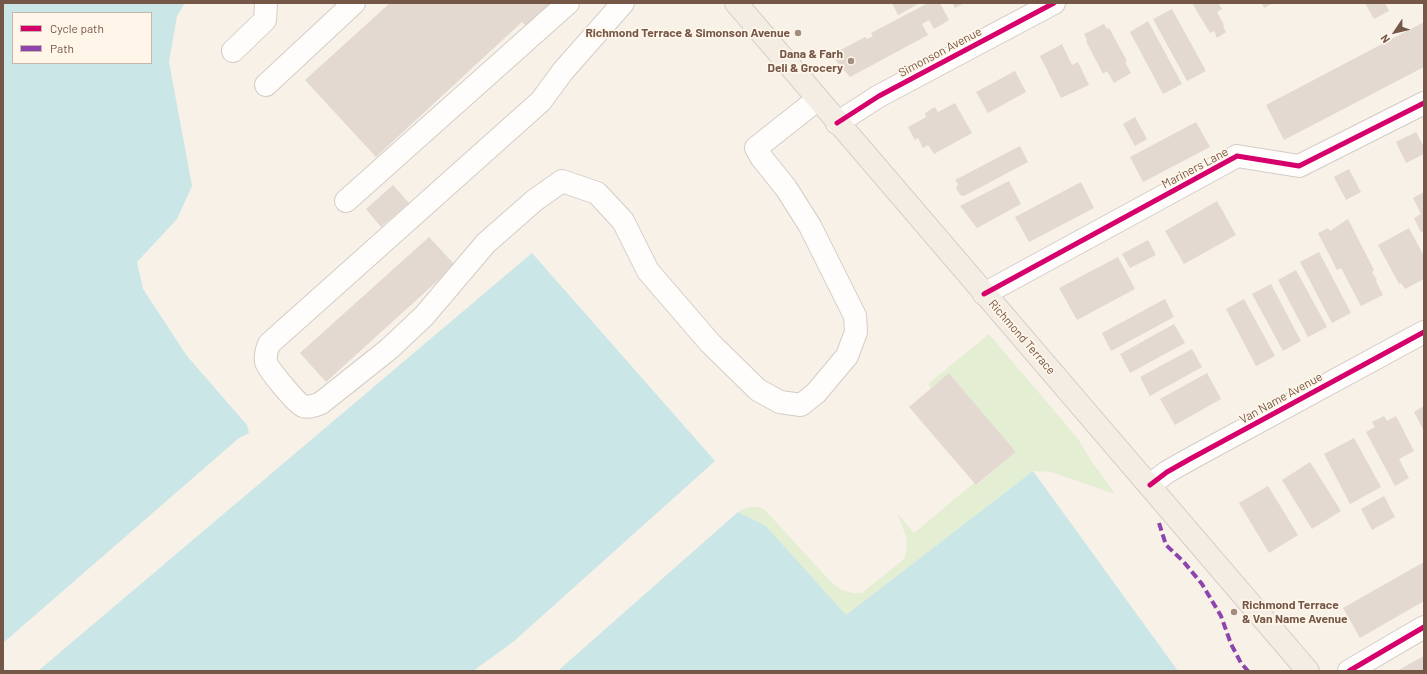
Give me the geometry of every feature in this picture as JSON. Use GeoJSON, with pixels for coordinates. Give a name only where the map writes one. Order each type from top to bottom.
{"type":"FeatureCollection","features":[{"type":"Feature","properties":{"kind":"main road","name":"Richmond Terrace"},"geometry":{"type":"LineString","coordinates":[[736,3],[837,123],[1308,671]]}},
{"type":"Feature","properties":{"kind":"street"},"geometry":{"type":"LineString","coordinates":[[233,51],[265,20],[266,3]]}},
{"type":"Feature","properties":{"kind":"street"},"geometry":{"type":"LineString","coordinates":[[266,85],[354,3]]}},
{"type":"Feature","properties":{"kind":"street"},"geometry":{"type":"LineString","coordinates":[[346,201],[568,3]]}},
{"type":"Feature","properties":{"kind":"street"},"geometry":{"type":"LineString","coordinates":[[623,3],[563,71],[541,100],[269,344],[265,354],[266,364],[294,399],[302,406],[322,404],[388,349],[424,316],[486,243],[535,200],[562,181],[597,193],[623,221],[648,271],[710,343],[758,390],[780,402],[801,405],[816,393],[847,356],[856,332],[855,316],[810,226],[786,188],[760,157],[756,148],[818,99]]}},
{"type":"Feature","properties":{"kind":"street","name":"Simonson Avenue"},"geometry":{"type":"LineString","coordinates":[[837,123],[879,96],[1054,3]]}},
{"type":"Feature","properties":{"kind":"street","name":"Mariners Lane"},"geometry":{"type":"LineString","coordinates":[[984,294],[1237,156],[1299,166],[1424,103]]}},
{"type":"Feature","properties":{"kind":"street","name":"Van Name Avenue"},"geometry":{"type":"LineString","coordinates":[[1150,486],[1167,472],[1424,332]]}},
{"type":"Feature","properties":{"kind":"street"},"geometry":{"type":"LineString","coordinates":[[1349,671],[1424,627]]}},
{"type":"Feature","properties":{"kind":"green space"},"geometry":{"type":"Polygon","coordinates":[[[989,334],[1078,439],[1091,461],[1115,494],[1051,472],[1033,471],[846,615],[766,526],[738,512],[750,507],[764,509],[831,582],[840,589],[852,593],[862,593],[904,559],[907,548],[906,536],[897,513],[914,533],[974,483],[977,485],[1016,452],[949,373],[932,388],[928,384],[989,334]]]}},
{"type":"Feature","properties":{"kind":"water"},"geometry":{"type":"Polygon","coordinates":[[[3,3],[185,3],[177,16],[169,62],[192,186],[177,219],[137,262],[143,289],[187,356],[247,425],[249,433],[239,438],[3,643],[3,3]]]}},
{"type":"Feature","properties":{"kind":"water"},"geometry":{"type":"Polygon","coordinates":[[[532,253],[715,461],[513,642],[473,671],[38,671],[532,253]]]}},
{"type":"Feature","properties":{"kind":"water"},"geometry":{"type":"Polygon","coordinates":[[[1033,471],[1178,671],[559,671],[738,512],[766,526],[846,615],[1033,471]]]}},
{"type":"Feature","properties":{"kind":"building"},"geometry":{"type":"Polygon","coordinates":[[[390,3],[559,3],[529,29],[522,22],[376,157],[305,80],[390,3]]]}},
{"type":"Feature","properties":{"kind":"building"},"geometry":{"type":"Polygon","coordinates":[[[892,3],[920,3],[898,15],[892,3]]]}},
{"type":"Feature","properties":{"kind":"building"},"geometry":{"type":"Polygon","coordinates":[[[928,3],[940,3],[949,20],[934,29],[929,20],[922,24],[928,35],[850,77],[831,55],[865,37],[867,39],[873,36],[871,33],[928,3]]]}},
{"type":"Feature","properties":{"kind":"building"},"geometry":{"type":"Polygon","coordinates":[[[952,3],[965,3],[955,8],[952,3]]]}},
{"type":"Feature","properties":{"kind":"building"},"geometry":{"type":"Polygon","coordinates":[[[1192,3],[1218,3],[1222,9],[1217,12],[1226,32],[1217,38],[1214,31],[1210,33],[1192,3]]]}},
{"type":"Feature","properties":{"kind":"building"},"geometry":{"type":"Polygon","coordinates":[[[1262,3],[1273,3],[1264,8],[1262,3]]]}},
{"type":"Feature","properties":{"kind":"building"},"geometry":{"type":"Polygon","coordinates":[[[1365,3],[1385,3],[1389,11],[1374,19],[1365,3]]]}},
{"type":"Feature","properties":{"kind":"building"},"geometry":{"type":"Polygon","coordinates":[[[1172,9],[1206,71],[1187,81],[1153,19],[1172,9]]]}},
{"type":"Feature","properties":{"kind":"building"},"geometry":{"type":"Polygon","coordinates":[[[1148,21],[1182,84],[1163,94],[1130,32],[1148,21]]]}},
{"type":"Feature","properties":{"kind":"building"},"geometry":{"type":"Polygon","coordinates":[[[1424,22],[1424,67],[1284,140],[1266,105],[1424,22]]]}},
{"type":"Feature","properties":{"kind":"building"},"geometry":{"type":"Polygon","coordinates":[[[1104,24],[1107,29],[1109,28],[1127,61],[1125,62],[1131,73],[1114,83],[1107,71],[1103,74],[1084,34],[1104,24]]]}},
{"type":"Feature","properties":{"kind":"building"},"geometry":{"type":"Polygon","coordinates":[[[1062,44],[1072,65],[1078,62],[1089,85],[1061,98],[1040,56],[1062,44]]]}},
{"type":"Feature","properties":{"kind":"building"},"geometry":{"type":"Polygon","coordinates":[[[1015,71],[1026,92],[988,113],[976,92],[1015,71]]]}},
{"type":"Feature","properties":{"kind":"building"},"geometry":{"type":"Polygon","coordinates":[[[955,103],[972,133],[934,154],[928,145],[923,148],[918,138],[915,140],[908,127],[926,117],[925,113],[935,107],[938,112],[955,103]]]}},
{"type":"Feature","properties":{"kind":"building"},"geometry":{"type":"Polygon","coordinates":[[[1135,117],[1147,139],[1135,146],[1123,124],[1135,117]]]}},
{"type":"Feature","properties":{"kind":"building"},"geometry":{"type":"Polygon","coordinates":[[[1196,122],[1210,147],[1143,182],[1130,157],[1196,122]]]}},
{"type":"Feature","properties":{"kind":"building"},"geometry":{"type":"Polygon","coordinates":[[[1416,132],[1424,147],[1424,154],[1406,163],[1396,142],[1416,132]]]}},
{"type":"Feature","properties":{"kind":"building"},"geometry":{"type":"Polygon","coordinates":[[[1020,146],[1028,162],[964,196],[960,195],[956,188],[958,184],[955,180],[1020,146]]]}},
{"type":"Feature","properties":{"kind":"building"},"geometry":{"type":"Polygon","coordinates":[[[1349,169],[1361,192],[1346,200],[1334,177],[1349,169]]]}},
{"type":"Feature","properties":{"kind":"building"},"geometry":{"type":"Polygon","coordinates":[[[1009,181],[1021,204],[977,228],[960,206],[1009,181]]]}},
{"type":"Feature","properties":{"kind":"building"},"geometry":{"type":"Polygon","coordinates":[[[1081,182],[1094,208],[1029,242],[1015,217],[1081,182]]]}},
{"type":"Feature","properties":{"kind":"building"},"geometry":{"type":"Polygon","coordinates":[[[393,185],[409,203],[381,227],[366,209],[393,185]]]}},
{"type":"Feature","properties":{"kind":"building"},"geometry":{"type":"Polygon","coordinates":[[[1424,192],[1424,231],[1421,232],[1414,218],[1421,214],[1413,198],[1424,192]]]}},
{"type":"Feature","properties":{"kind":"building"},"geometry":{"type":"Polygon","coordinates":[[[1217,201],[1236,235],[1184,264],[1165,231],[1217,201]]]}},
{"type":"Feature","properties":{"kind":"building"},"geometry":{"type":"Polygon","coordinates":[[[1348,219],[1374,270],[1372,272],[1383,295],[1361,306],[1341,268],[1337,270],[1318,233],[1328,228],[1330,231],[1348,219]]]}},
{"type":"Feature","properties":{"kind":"building"},"geometry":{"type":"Polygon","coordinates":[[[1409,228],[1424,256],[1424,279],[1405,289],[1401,283],[1399,284],[1378,245],[1409,228]]]}},
{"type":"Feature","properties":{"kind":"building"},"geometry":{"type":"Polygon","coordinates":[[[429,237],[455,265],[326,382],[300,353],[429,237]]]}},
{"type":"Feature","properties":{"kind":"building"},"geometry":{"type":"Polygon","coordinates":[[[1148,240],[1156,255],[1130,268],[1122,254],[1148,240]]]}},
{"type":"Feature","properties":{"kind":"building"},"geometry":{"type":"Polygon","coordinates":[[[1319,252],[1351,313],[1332,323],[1300,262],[1319,252]]]}},
{"type":"Feature","properties":{"kind":"building"},"geometry":{"type":"Polygon","coordinates":[[[1118,257],[1135,289],[1077,320],[1059,288],[1118,257]]]}},
{"type":"Feature","properties":{"kind":"building"},"geometry":{"type":"Polygon","coordinates":[[[1296,270],[1327,327],[1308,337],[1278,280],[1296,270]]]}},
{"type":"Feature","properties":{"kind":"building"},"geometry":{"type":"Polygon","coordinates":[[[1271,284],[1301,341],[1283,351],[1252,294],[1271,284]]]}},
{"type":"Feature","properties":{"kind":"building"},"geometry":{"type":"Polygon","coordinates":[[[1165,299],[1174,317],[1111,351],[1102,333],[1165,299]]]}},
{"type":"Feature","properties":{"kind":"building"},"geometry":{"type":"Polygon","coordinates":[[[1244,299],[1275,356],[1256,366],[1226,309],[1244,299]]]}},
{"type":"Feature","properties":{"kind":"building"},"geometry":{"type":"Polygon","coordinates":[[[1174,324],[1185,343],[1130,373],[1120,354],[1174,324]]]}},
{"type":"Feature","properties":{"kind":"building"},"geometry":{"type":"Polygon","coordinates":[[[1192,349],[1202,367],[1150,396],[1140,377],[1192,349]]]}},
{"type":"Feature","properties":{"kind":"building"},"geometry":{"type":"Polygon","coordinates":[[[949,373],[1016,452],[976,485],[909,407],[949,373]]]}},
{"type":"Feature","properties":{"kind":"building"},"geometry":{"type":"Polygon","coordinates":[[[1207,373],[1221,399],[1175,425],[1160,399],[1207,373]]]}},
{"type":"Feature","properties":{"kind":"building"},"geometry":{"type":"Polygon","coordinates":[[[1424,406],[1424,431],[1414,412],[1424,406]]]}},
{"type":"Feature","properties":{"kind":"building"},"geometry":{"type":"Polygon","coordinates":[[[1384,416],[1387,421],[1396,416],[1414,451],[1399,459],[1409,478],[1395,486],[1366,432],[1375,427],[1372,422],[1384,416]]]}},
{"type":"Feature","properties":{"kind":"building"},"geometry":{"type":"Polygon","coordinates":[[[1354,438],[1381,487],[1350,504],[1324,454],[1354,438]]]}},
{"type":"Feature","properties":{"kind":"building"},"geometry":{"type":"Polygon","coordinates":[[[1310,462],[1341,511],[1312,529],[1282,480],[1310,462]]]}},
{"type":"Feature","properties":{"kind":"building"},"geometry":{"type":"Polygon","coordinates":[[[1268,486],[1298,535],[1269,553],[1239,503],[1268,486]]]}},
{"type":"Feature","properties":{"kind":"building"},"geometry":{"type":"Polygon","coordinates":[[[1384,496],[1395,517],[1372,530],[1361,509],[1384,496]]]}},
{"type":"Feature","properties":{"kind":"building"},"geometry":{"type":"Polygon","coordinates":[[[1424,562],[1424,601],[1360,638],[1343,608],[1424,562]]]}},
{"type":"Feature","properties":{"kind":"building"},"geometry":{"type":"Polygon","coordinates":[[[1424,656],[1424,671],[1397,671],[1411,663],[1424,656]]]}},
{"type":"Feature","properties":{"kind":"marked path"},"geometry":{"type":"LineString","coordinates":[[1159,523],[1166,545],[1183,561],[1202,584],[1221,616],[1231,644],[1241,663],[1248,671]]}},
{"type":"Feature","properties":{"kind":"cycle path"},"geometry":{"type":"LineString","coordinates":[[837,123],[879,96],[1054,3]]}},
{"type":"Feature","properties":{"kind":"cycle path"},"geometry":{"type":"LineString","coordinates":[[984,294],[1237,156],[1299,166],[1424,103]]}},
{"type":"Feature","properties":{"kind":"cycle path"},"geometry":{"type":"LineString","coordinates":[[1150,485],[1167,472],[1190,459],[1424,332]]}},
{"type":"Feature","properties":{"kind":"cycle path"},"geometry":{"type":"LineString","coordinates":[[1349,671],[1424,627]]}},
{"type":"Feature","properties":{"kind":"place","name":"Richmond Terrace & Simonson Avenue"},"geometry":{"type":"Point","coordinates":[798,33]}},
{"type":"Feature","properties":{"kind":"place","name":"Dana & Farh Deli & Grocery"},"geometry":{"type":"Point","coordinates":[851,61]}},
{"type":"Feature","properties":{"kind":"place","name":"Richmond Terrace & Van Name Avenue"},"geometry":{"type":"Point","coordinates":[1234,612]}}]}
